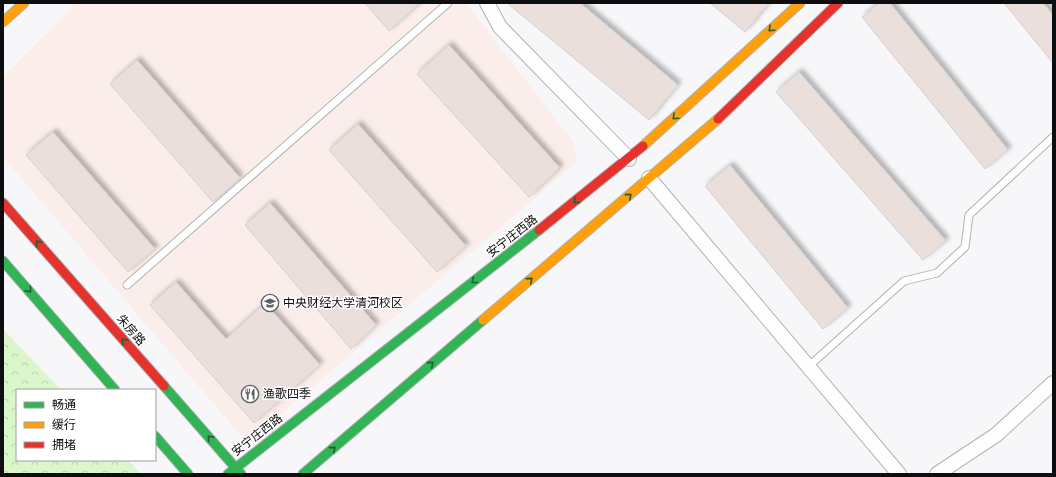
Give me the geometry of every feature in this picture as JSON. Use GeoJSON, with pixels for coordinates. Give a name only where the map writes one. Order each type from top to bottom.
{"type":"FeatureCollection","features":[{"type":"Feature","properties":{"kind":"main road"},"geometry":{"type":"LineString","coordinates":[[3,22],[24,3]]}},
{"type":"Feature","properties":{"kind":"main road","name":"安宁庄西路"},"geometry":{"type":"LineString","coordinates":[[228,474],[238,471],[629,159],[800,3]]}},
{"type":"Feature","properties":{"kind":"main road"},"geometry":{"type":"LineString","coordinates":[[303,474],[716,121],[838,3]]}},
{"type":"Feature","properties":{"kind":"main road","name":"朱房路"},"geometry":{"type":"LineString","coordinates":[[3,203],[238,471]]}},
{"type":"Feature","properties":{"kind":"main road"},"geometry":{"type":"LineString","coordinates":[[3,261],[114,389]]}},
{"type":"Feature","properties":{"kind":"main road"},"geometry":{"type":"LineString","coordinates":[[156,437],[188,474]]}},
{"type":"Feature","properties":{"kind":"street"},"geometry":{"type":"LineString","coordinates":[[486,3],[500,27],[629,159]]}},
{"type":"Feature","properties":{"kind":"street"},"geometry":{"type":"LineString","coordinates":[[649,178],[899,474]]}},
{"type":"Feature","properties":{"kind":"street"},"geometry":{"type":"LineString","coordinates":[[937,474],[996,435],[1053,383]]}},
{"type":"Feature","properties":{"kind":"lane"},"geometry":{"type":"LineString","coordinates":[[127,285],[448,3]]}},
{"type":"Feature","properties":{"kind":"lane"},"geometry":{"type":"LineString","coordinates":[[809,366],[904,281],[937,273],[966,247],[969,215],[1053,137]]}},
{"type":"Feature","properties":{"kind":"shaded area","name":"中央财经大学清河校区"},"geometry":{"type":"Polygon","coordinates":[[[76,3],[466,3],[575,144],[576,163],[247,443],[3,157],[3,77],[76,3]]]}},
{"type":"Feature","properties":{"kind":"green space"},"geometry":{"type":"Polygon","coordinates":[[[3,329],[60,389],[16,389],[16,461],[129,461],[141,474],[3,474],[3,329]]]}},
{"type":"Feature","properties":{"kind":"building"},"geometry":{"type":"Polygon","coordinates":[[[365,3],[420,3],[389,31],[365,3]]]}},
{"type":"Feature","properties":{"kind":"building"},"geometry":{"type":"Polygon","coordinates":[[[507,3],[580,3],[678,85],[649,120],[507,3]]]}},
{"type":"Feature","properties":{"kind":"building"},"geometry":{"type":"Polygon","coordinates":[[[710,3],[769,3],[745,32],[710,3]]]}},
{"type":"Feature","properties":{"kind":"building"},"geometry":{"type":"Polygon","coordinates":[[[879,3],[890,3],[1008,150],[985,169],[862,17],[879,3]]]}},
{"type":"Feature","properties":{"kind":"building"},"geometry":{"type":"Polygon","coordinates":[[[1004,3],[1043,3],[1053,15],[1053,63],[1004,3]]]}},
{"type":"Feature","properties":{"kind":"building"},"geometry":{"type":"Polygon","coordinates":[[[449,45],[560,168],[529,197],[417,74],[449,45]]]}},
{"type":"Feature","properties":{"kind":"building"},"geometry":{"type":"Polygon","coordinates":[[[137,60],[240,178],[213,202],[110,84],[137,60]]]}},
{"type":"Feature","properties":{"kind":"building"},"geometry":{"type":"Polygon","coordinates":[[[799,72],[946,241],[923,260],[776,92],[799,72]]]}},
{"type":"Feature","properties":{"kind":"building"},"geometry":{"type":"Polygon","coordinates":[[[358,124],[466,246],[437,272],[329,150],[358,124]]]}},
{"type":"Feature","properties":{"kind":"building"},"geometry":{"type":"Polygon","coordinates":[[[53,132],[155,249],[128,272],[26,155],[53,132]]]}},
{"type":"Feature","properties":{"kind":"building"},"geometry":{"type":"Polygon","coordinates":[[[730,165],[848,308],[823,329],[705,186],[730,165]]]}},
{"type":"Feature","properties":{"kind":"building"},"geometry":{"type":"Polygon","coordinates":[[[270,203],[376,325],[351,349],[245,225],[270,203]]]}},
{"type":"Feature","properties":{"kind":"building"},"geometry":{"type":"Polygon","coordinates":[[[176,282],[226,339],[265,303],[320,365],[254,423],[150,305],[176,282]]]}},
{"type":"Feature","properties":{"kind":"traffic: fast"},"geometry":{"type":"LineString","coordinates":[[228,474],[539,230]]}},
{"type":"Feature","properties":{"kind":"traffic: fast"},"geometry":{"type":"LineString","coordinates":[[3,261],[114,389]]}},
{"type":"Feature","properties":{"kind":"traffic: fast"},"geometry":{"type":"LineString","coordinates":[[303,474],[483,320]]}},
{"type":"Feature","properties":{"kind":"traffic: fast"},"geometry":{"type":"LineString","coordinates":[[164,386],[241,474]]}},
{"type":"Feature","properties":{"kind":"traffic: fast"},"geometry":{"type":"LineString","coordinates":[[156,437],[188,474]]}},
{"type":"Feature","properties":{"kind":"traffic: slow"},"geometry":{"type":"LineString","coordinates":[[3,22],[24,3]]}},
{"type":"Feature","properties":{"kind":"traffic: slow"},"geometry":{"type":"LineString","coordinates":[[643,146],[800,3]]}},
{"type":"Feature","properties":{"kind":"traffic: slow"},"geometry":{"type":"LineString","coordinates":[[483,320],[718,119]]}},
{"type":"Feature","properties":{"kind":"traffic: jam"},"geometry":{"type":"LineString","coordinates":[[718,119],[838,3]]}},
{"type":"Feature","properties":{"kind":"traffic: jam"},"geometry":{"type":"LineString","coordinates":[[539,230],[643,146]]}},
{"type":"Feature","properties":{"kind":"traffic: jam"},"geometry":{"type":"LineString","coordinates":[[3,203],[164,386]]}},
{"type":"Feature","properties":{"kind":"place","name":"中央财经大学清河校区"},"geometry":{"type":"Point","coordinates":[270,303]}},
{"type":"Feature","properties":{"kind":"place","name":"渔歌四季"},"geometry":{"type":"Point","coordinates":[250,394]}}]}
